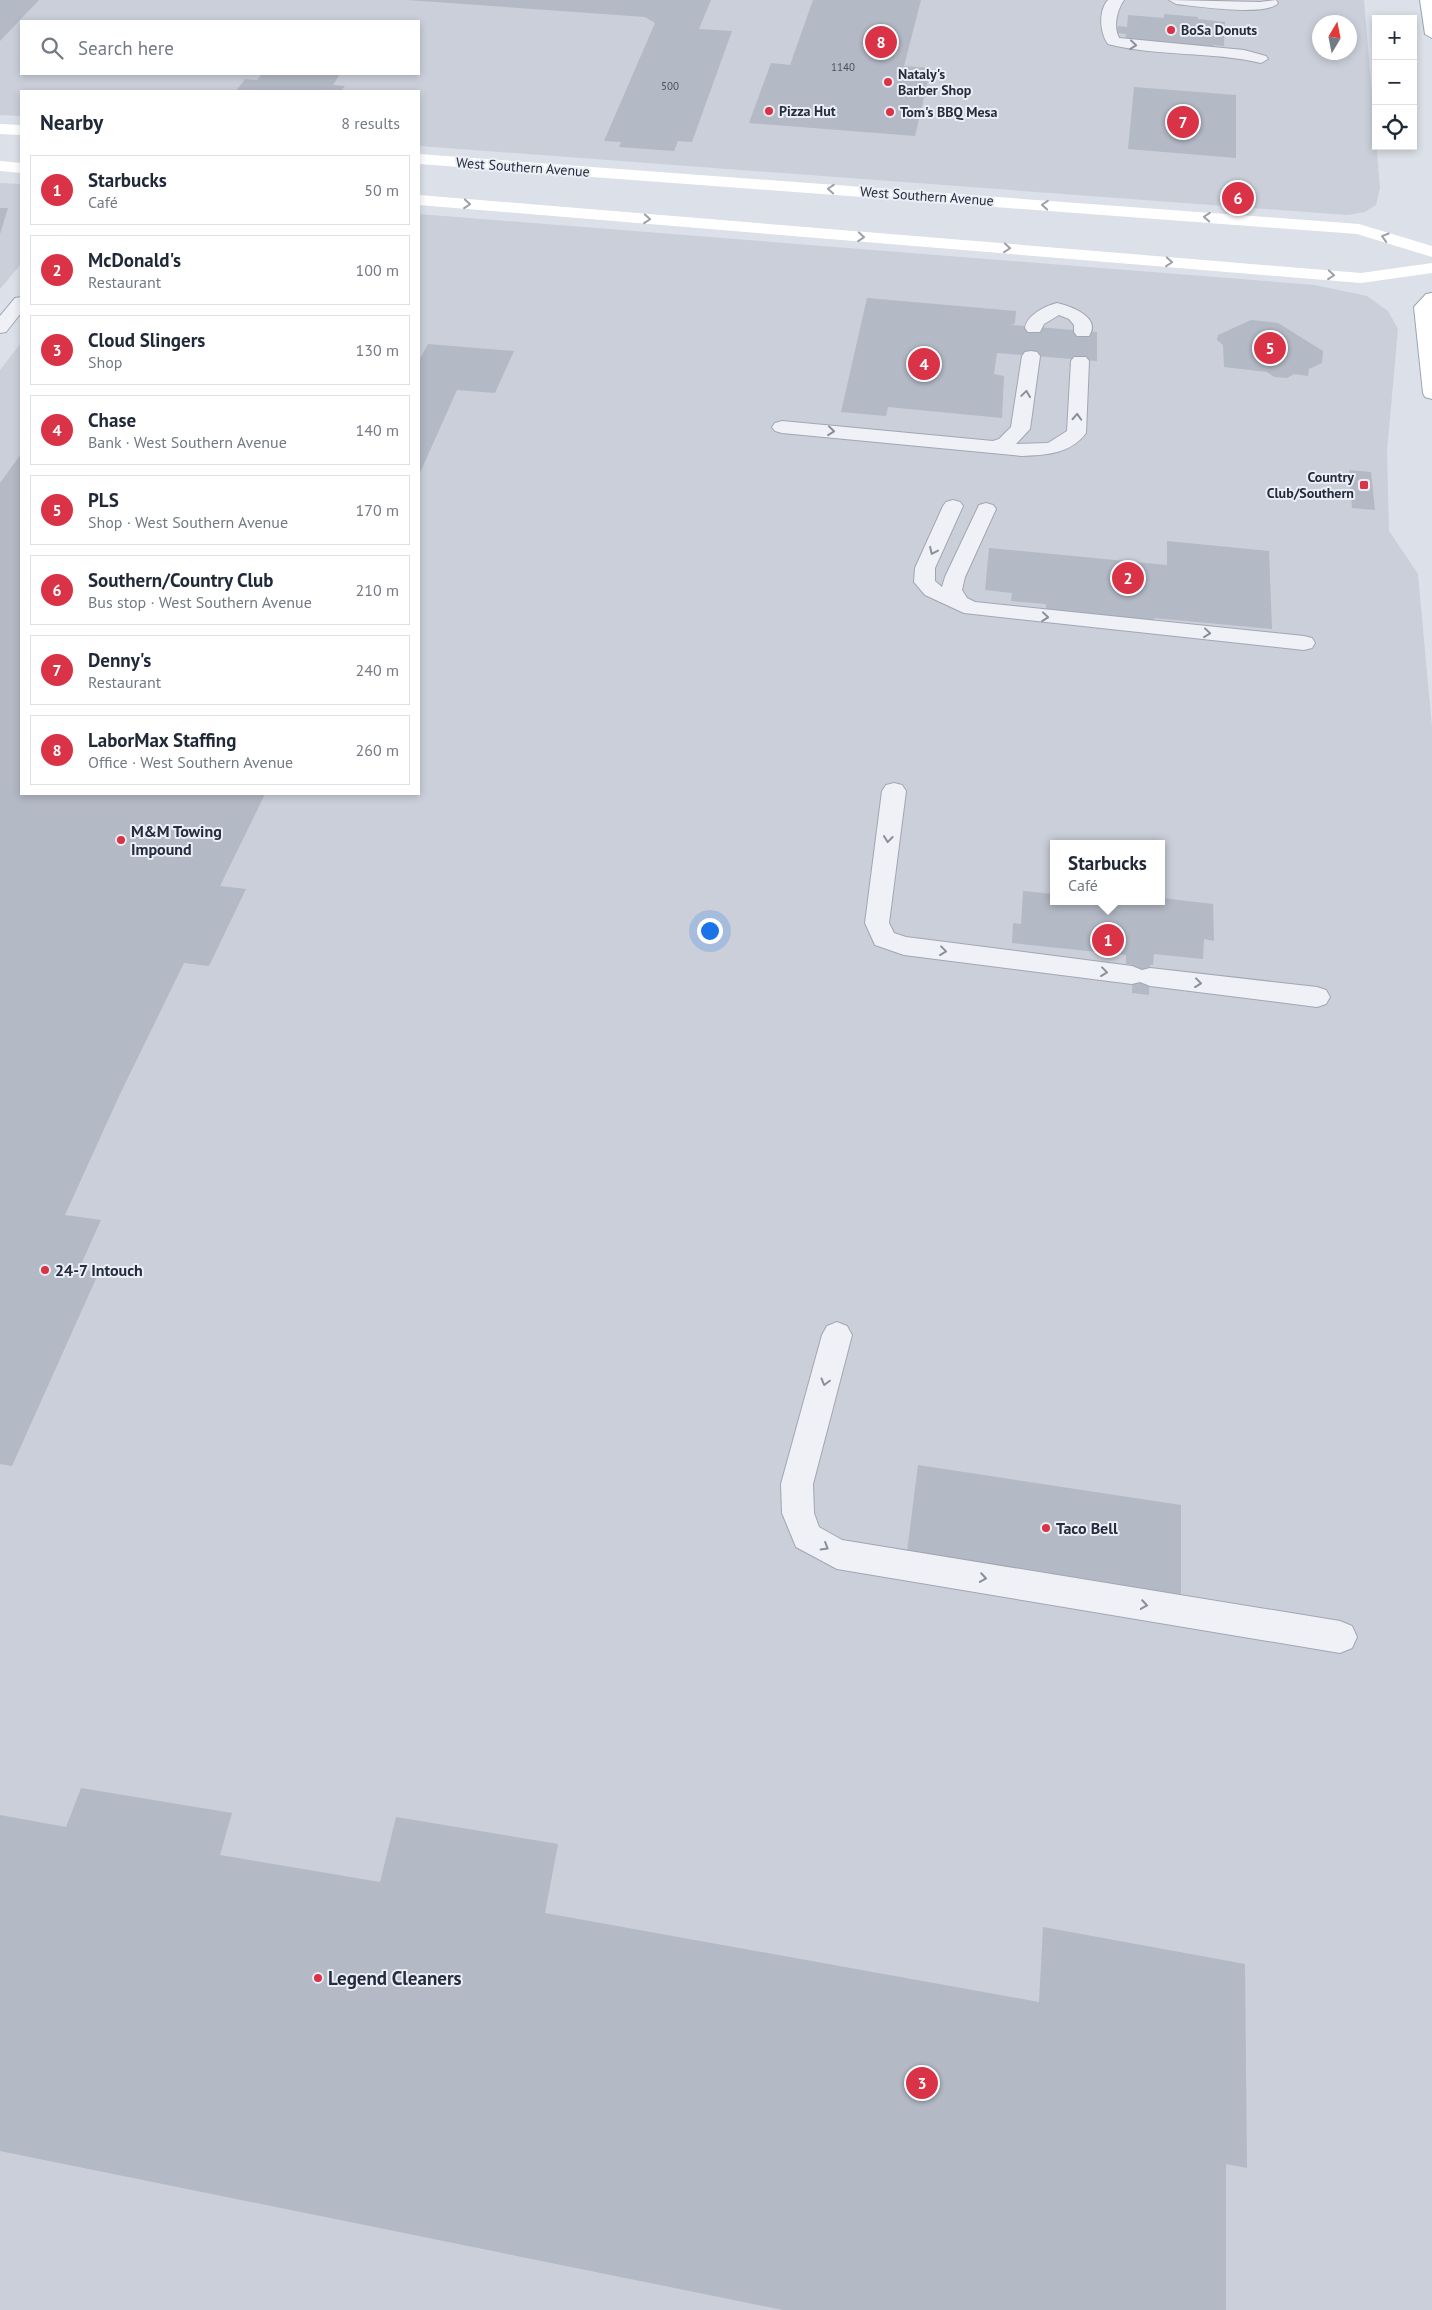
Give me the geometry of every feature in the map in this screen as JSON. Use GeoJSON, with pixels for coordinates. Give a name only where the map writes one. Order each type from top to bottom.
{"type":"FeatureCollection","features":[{"type":"Feature","properties":{"kind":"main road"},"geometry":{"type":"LineString","coordinates":[[1427,0],[1432,34]]}},
{"type":"Feature","properties":{"kind":"main road"},"geometry":{"type":"LineString","coordinates":[[0,129],[20,130]]}},
{"type":"Feature","properties":{"kind":"main road","name":"West Southern Avenue"},"geometry":{"type":"LineString","coordinates":[[420,160],[1359,229],[1432,252]]}},
{"type":"Feature","properties":{"kind":"main road"},"geometry":{"type":"LineString","coordinates":[[0,166],[20,168]]}},
{"type":"Feature","properties":{"kind":"main road"},"geometry":{"type":"LineString","coordinates":[[420,200],[1361,278],[1432,268]]}},
{"type":"Feature","properties":{"kind":"main road"},"geometry":{"type":"LineString","coordinates":[[1432,298],[1422,307],[1432,393]]}},
{"type":"Feature","properties":{"kind":"street"},"geometry":{"type":"LineString","coordinates":[[1117,0],[1112,4],[1108,31],[1113,41],[1131,45],[1244,54],[1261,59]]}},
{"type":"Feature","properties":{"kind":"street"},"geometry":{"type":"LineString","coordinates":[[1176,0],[1261,6],[1271,3]]}},
{"type":"Feature","properties":{"kind":"street"},"geometry":{"type":"LineString","coordinates":[[0,328],[20,303]]}},
{"type":"Feature","properties":{"kind":"street"},"geometry":{"type":"LineString","coordinates":[[1034,328],[1035,322],[1057,308],[1074,331]]}},
{"type":"Feature","properties":{"kind":"street"},"geometry":{"type":"LineString","coordinates":[[996,447],[1006,442],[1020,429],[1031,356]]}},
{"type":"Feature","properties":{"kind":"street"},"geometry":{"type":"LineString","coordinates":[[782,426],[1022,450],[1048,449],[1061,446],[1076,433],[1072,360],[1061,378]]}},
{"type":"Feature","properties":{"kind":"street"},"geometry":{"type":"LineString","coordinates":[[1022,450],[1044,444],[1056,436],[1057,427]]}},
{"type":"Feature","properties":{"kind":"street"},"geometry":{"type":"LineString","coordinates":[[953,506],[925,568],[924,582],[932,590],[971,608],[984,611],[1304,643]]}},
{"type":"Feature","properties":{"kind":"street"},"geometry":{"type":"LineString","coordinates":[[959,602],[952,590],[986,509]]}},
{"type":"Feature","properties":{"kind":"street"},"geometry":{"type":"LineString","coordinates":[[894,791],[877,923],[884,939],[904,946],[1316,997]]}},
{"type":"Feature","properties":{"kind":"street"},"geometry":{"type":"LineString","coordinates":[[837,1335],[797,1484],[798,1513],[807,1537],[837,1554],[1340,1637]]}},
{"type":"Feature","properties":{"kind":"shaded area"},"geometry":{"type":"Polygon","coordinates":[[[0,0],[1364,0],[1372,94],[1372,150],[1377,150],[1380,188],[1376,205],[1365,212],[1347,215],[420,146],[420,90],[20,90],[20,116],[0,115],[0,0]]]}},
{"type":"Feature","properties":{"kind":"shaded area"},"geometry":{"type":"Polygon","coordinates":[[[0,183],[20,184],[20,265],[0,289],[0,183]]]}},
{"type":"Feature","properties":{"kind":"shaded area"},"geometry":{"type":"Polygon","coordinates":[[[420,214],[1315,285],[1367,296],[1388,311],[1398,329],[1387,451],[1389,531],[1418,574],[1432,727],[1432,2310],[0,2310],[0,370],[20,344],[20,795],[420,795],[420,214]]]}},
{"type":"Feature","properties":{"kind":"building"},"geometry":{"type":"Polygon","coordinates":[[[0,0],[39,0],[0,41],[0,0]]]}},
{"type":"Feature","properties":{"kind":"building"},"geometry":{"type":"Polygon","coordinates":[[[407,0],[711,0],[699,29],[732,31],[692,142],[678,141],[674,151],[619,147],[621,142],[604,141],[655,23],[645,17],[407,0]]]}},
{"type":"Feature","properties":{"kind":"building"},"geometry":{"type":"Polygon","coordinates":[[[813,0],[921,0],[904,66],[931,68],[915,136],[749,123],[771,63],[790,65],[813,0]]]}},
{"type":"Feature","properties":{"kind":"building","name":"BoSa Donuts"},"geometry":{"type":"Polygon","coordinates":[[[1164,14],[1225,22],[1224,46],[1213,45],[1213,47],[1125,41],[1126,34],[1117,33],[1118,26],[1127,27],[1128,15],[1164,18],[1164,14]]]}},
{"type":"Feature","properties":{"kind":"building"},"geometry":{"type":"Polygon","coordinates":[[[261,75],[339,75],[333,85],[345,86],[342,90],[237,90],[245,79],[257,80],[261,75]]]}},
{"type":"Feature","properties":{"kind":"building"},"geometry":{"type":"Polygon","coordinates":[[[1134,87],[1236,95],[1236,158],[1128,149],[1134,87]]]}},
{"type":"Feature","properties":{"kind":"building"},"geometry":{"type":"Polygon","coordinates":[[[0,208],[8,208],[0,234],[0,208]]]}},
{"type":"Feature","properties":{"kind":"building"},"geometry":{"type":"Polygon","coordinates":[[[867,298],[1016,311],[1015,323],[1012,325],[1097,332],[1097,361],[997,353],[994,374],[1004,376],[1002,418],[888,407],[886,416],[841,412],[867,298]]]}},
{"type":"Feature","properties":{"kind":"building"},"geometry":{"type":"Polygon","coordinates":[[[1251,320],[1278,323],[1323,351],[1322,363],[1309,369],[1308,376],[1294,374],[1287,378],[1274,377],[1267,372],[1224,367],[1223,345],[1217,340],[1218,335],[1251,320]]]}},
{"type":"Feature","properties":{"kind":"building"},"geometry":{"type":"Polygon","coordinates":[[[428,344],[514,351],[495,393],[457,390],[420,473],[420,357],[428,344]]]}},
{"type":"Feature","properties":{"kind":"building","name":"M&M Towing Impound"},"geometry":{"type":"Polygon","coordinates":[[[20,455],[20,795],[265,795],[220,886],[246,889],[209,966],[184,963],[120,1094],[65,1215],[101,1220],[79,1269],[99,1272],[12,1466],[0,1464],[0,483],[20,455]]]}},
{"type":"Feature","properties":{"kind":"building"},"geometry":{"type":"Polygon","coordinates":[[[1349,470],[1371,472],[1375,510],[1352,508],[1349,470]]]}},
{"type":"Feature","properties":{"kind":"building"},"geometry":{"type":"Polygon","coordinates":[[[1167,541],[1269,551],[1272,629],[1154,618],[1155,621],[1046,610],[1046,604],[1011,601],[1012,593],[985,590],[989,548],[1167,565],[1167,541]]]}},
{"type":"Feature","properties":{"kind":"building"},"geometry":{"type":"Polygon","coordinates":[[[1023,891],[1050,894],[1050,905],[1165,905],[1165,898],[1213,904],[1214,941],[1204,939],[1203,959],[1154,954],[1153,965],[1150,965],[1149,995],[1132,993],[1133,965],[1126,964],[1126,955],[1012,943],[1013,923],[1021,924],[1023,891]]]}},
{"type":"Feature","properties":{"kind":"building","name":"Taco Bell"},"geometry":{"type":"Polygon","coordinates":[[[918,1465],[1181,1505],[1181,1595],[907,1552],[918,1465]]]}},
{"type":"Feature","properties":{"kind":"building"},"geometry":{"type":"Polygon","coordinates":[[[81,1788],[232,1813],[220,1855],[380,1882],[396,1817],[558,1844],[545,1913],[1039,2002],[1043,1927],[1245,1964],[1247,2168],[1226,2164],[1226,2310],[783,2310],[0,2151],[0,1815],[66,1827],[81,1788]]]}},
{"type":"Feature","properties":{"kind":"place","name":"BoSa Donuts"},"geometry":{"type":"Point","coordinates":[1171,30]}},
{"type":"Feature","properties":{"kind":"place","name":"LaborMax Staffing"},"geometry":{"type":"Point","coordinates":[881,42]}},
{"type":"Feature","properties":{"kind":"place","name":"Nataly's Barber Shop"},"geometry":{"type":"Point","coordinates":[888,82]}},
{"type":"Feature","properties":{"kind":"place","name":"Pizza Hut"},"geometry":{"type":"Point","coordinates":[769,111]}},
{"type":"Feature","properties":{"kind":"place","name":"Tom's BBQ Mesa"},"geometry":{"type":"Point","coordinates":[890,112]}},
{"type":"Feature","properties":{"kind":"place","name":"Denny's"},"geometry":{"type":"Point","coordinates":[1183,122]}},
{"type":"Feature","properties":{"kind":"place","name":"Southern/Country Club"},"geometry":{"type":"Point","coordinates":[1238,198]}},
{"type":"Feature","properties":{"kind":"place","name":"PLS"},"geometry":{"type":"Point","coordinates":[1270,348]}},
{"type":"Feature","properties":{"kind":"place","name":"Chase"},"geometry":{"type":"Point","coordinates":[924,364]}},
{"type":"Feature","properties":{"kind":"place","name":"Country Club/Southern"},"geometry":{"type":"Point","coordinates":[1364,485]}},
{"type":"Feature","properties":{"kind":"place","name":"McDonald's"},"geometry":{"type":"Point","coordinates":[1128,578]}},
{"type":"Feature","properties":{"kind":"place","name":"M&M Towing Impound"},"geometry":{"type":"Point","coordinates":[121,840]}},
{"type":"Feature","properties":{"kind":"place","name":"Starbucks"},"geometry":{"type":"Point","coordinates":[1108,940]}},
{"type":"Feature","properties":{"kind":"place","name":"24-7 Intouch"},"geometry":{"type":"Point","coordinates":[45,1270]}},
{"type":"Feature","properties":{"kind":"place","name":"Taco Bell"},"geometry":{"type":"Point","coordinates":[1046,1528]}},
{"type":"Feature","properties":{"kind":"place","name":"Legend Cleaners"},"geometry":{"type":"Point","coordinates":[318,1978]}},
{"type":"Feature","properties":{"kind":"place","name":"Cloud Slingers"},"geometry":{"type":"Point","coordinates":[922,2083]}}]}
